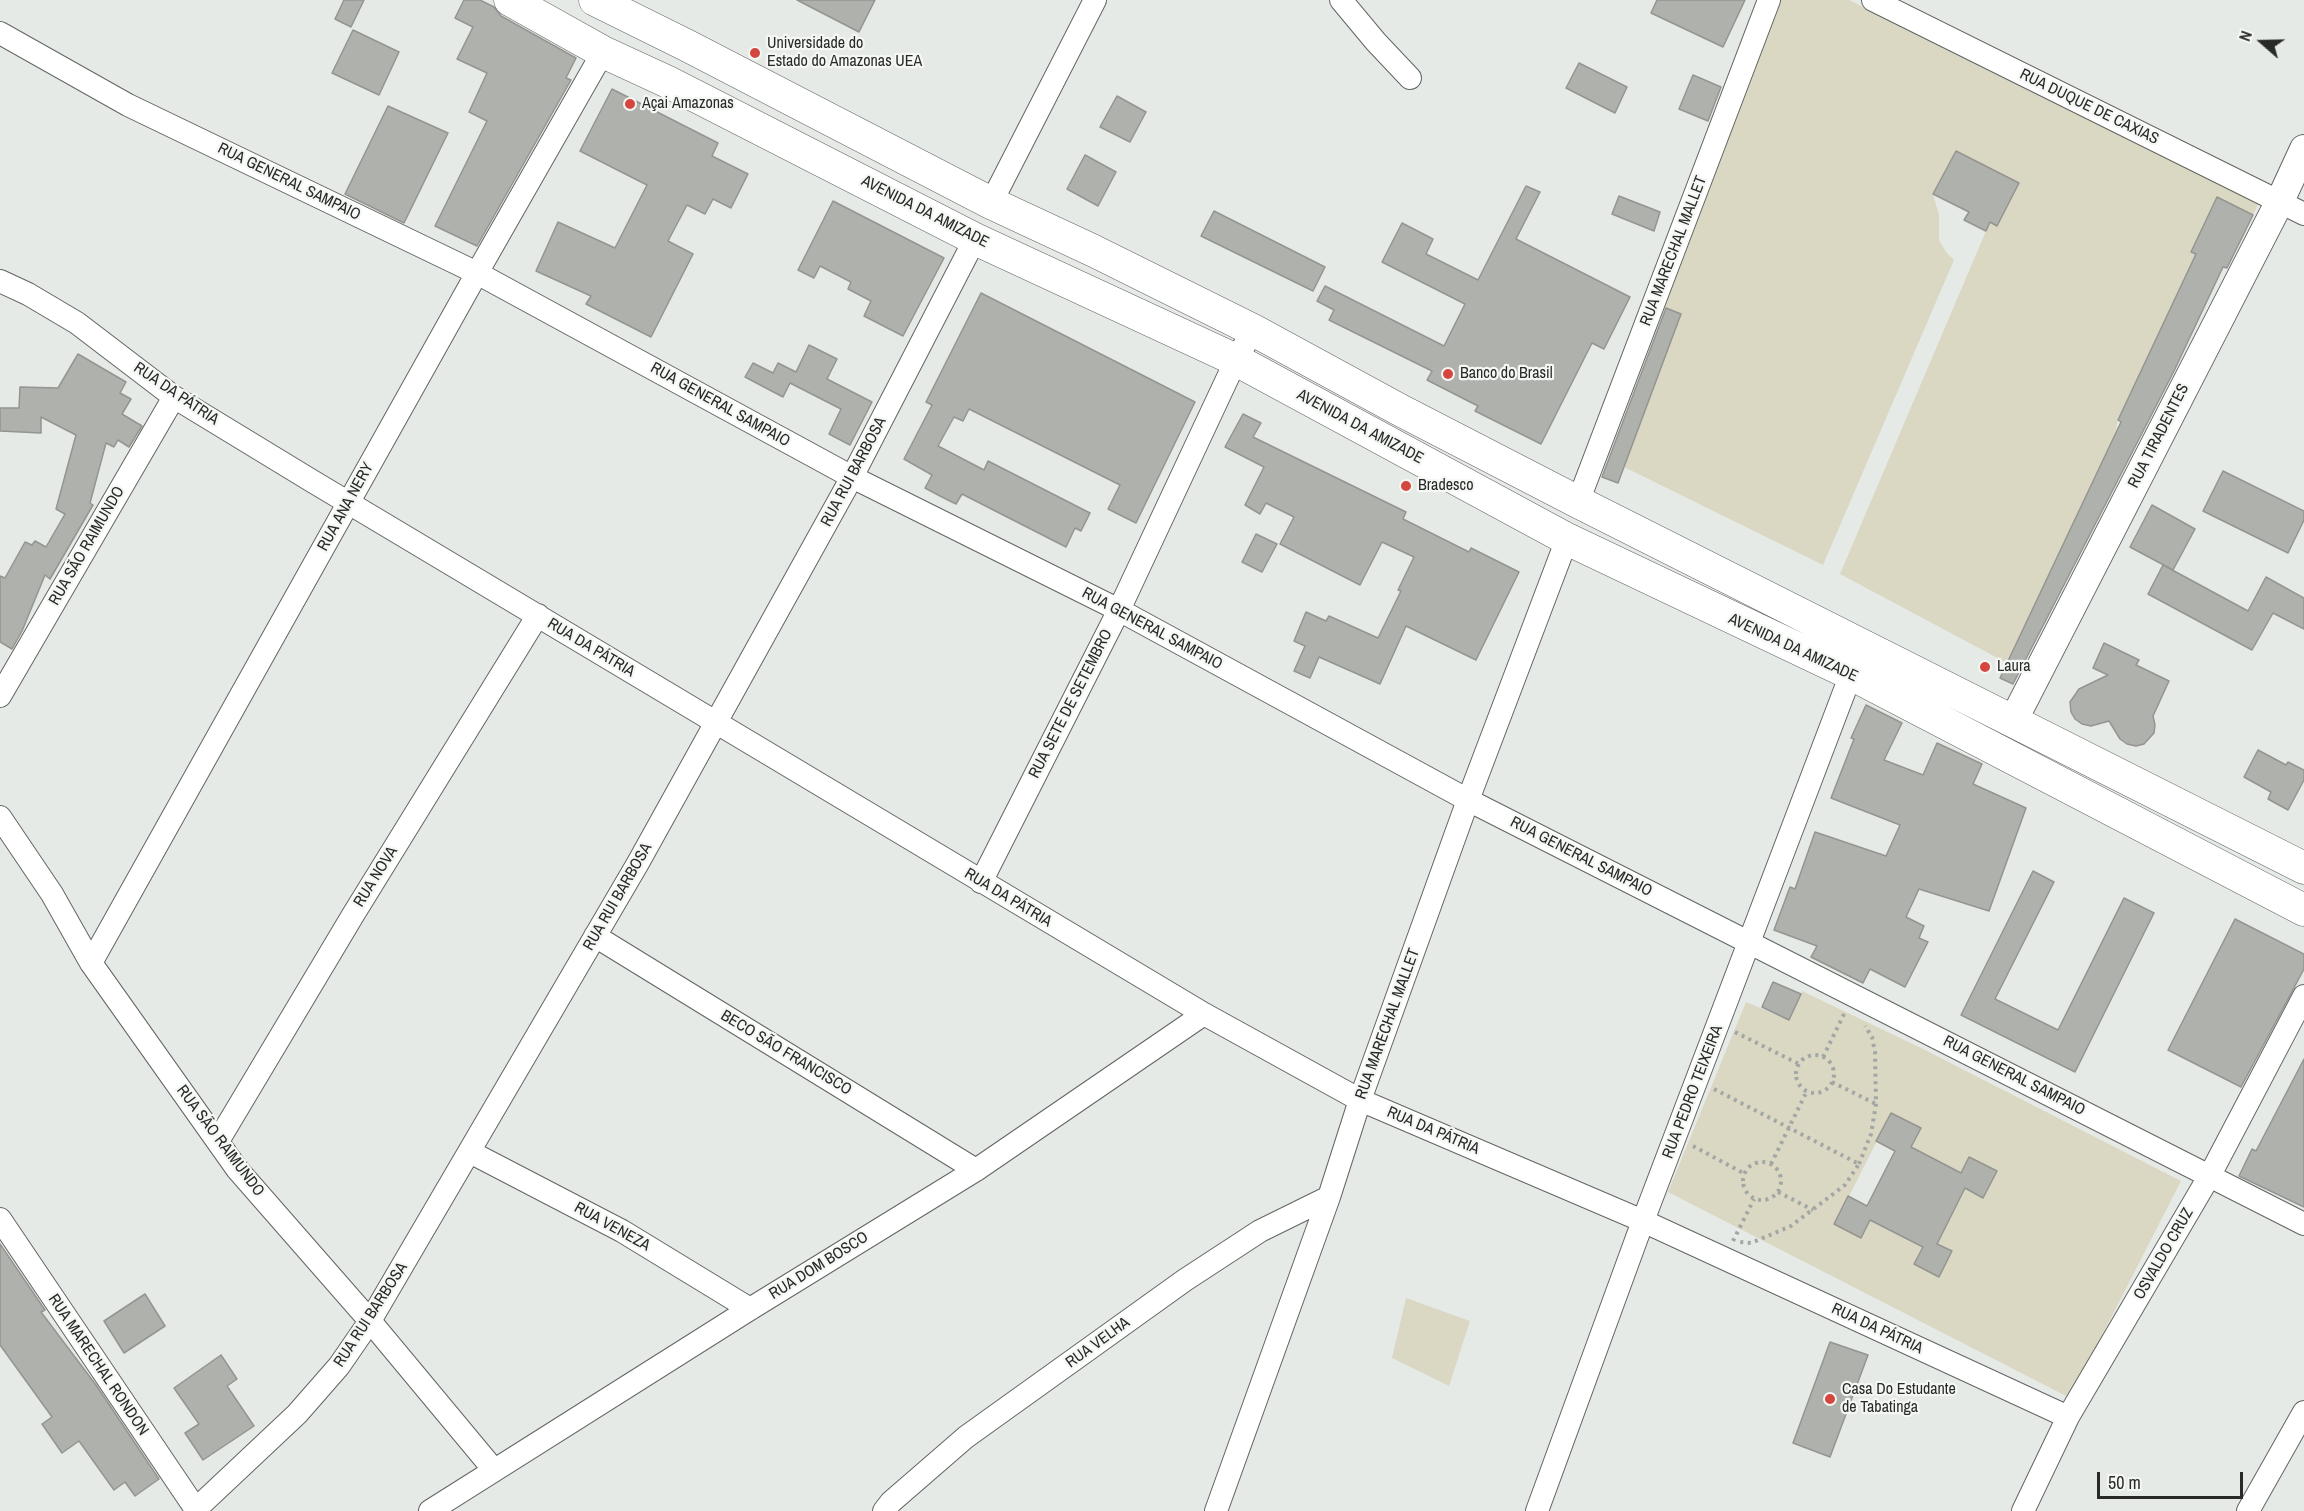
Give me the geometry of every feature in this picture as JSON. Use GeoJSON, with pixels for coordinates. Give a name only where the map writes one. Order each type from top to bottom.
{"type":"FeatureCollection","features":[{"type":"Feature","properties":{"kind":"main road","name":"AVENIDA DA AMIZADE"},"geometry":{"type":"LineString","coordinates":[[510,0],[603,52],[669,82],[975,239],[1236,360],[1567,538],[1851,674],[2304,910]]}},
{"type":"Feature","properties":{"kind":"main road","name":"AVENIDA DA AMIZADE"},"geometry":{"type":"LineString","coordinates":[[595,0],[991,203],[1253,330],[1400,410],[1578,502],[2304,868]]}},
{"type":"Feature","properties":{"kind":"main road"},"geometry":{"type":"LineString","coordinates":[[669,82],[686,45]]}},
{"type":"Feature","properties":{"kind":"main road"},"geometry":{"type":"LineString","coordinates":[[1385,441],[1400,410]]}},
{"type":"Feature","properties":{"kind":"main road"},"geometry":{"type":"LineString","coordinates":[[1676,592],[1684,556]]}},
{"type":"Feature","properties":{"kind":"main road"},"geometry":{"type":"LineString","coordinates":[[2114,811],[2126,778]]}},
{"type":"Feature","properties":{"kind":"street"},"geometry":{"type":"LineString","coordinates":[[991,203],[1095,0]]}},
{"type":"Feature","properties":{"kind":"street"},"geometry":{"type":"LineString","coordinates":[[1341,0],[1410,78]]}},
{"type":"Feature","properties":{"kind":"street","name":"RUA MARECHAL MALLET"},"geometry":{"type":"LineString","coordinates":[[1578,502],[1769,0]]}},
{"type":"Feature","properties":{"kind":"street","name":"RUA DUQUE DE CAXIAS"},"geometry":{"type":"LineString","coordinates":[[1873,0],[2292,208]]}},
{"type":"Feature","properties":{"kind":"street","name":"RUA GENERAL SAMPAIO"},"geometry":{"type":"LineString","coordinates":[[0,33],[128,105],[477,273],[852,477],[1119,610],[1468,800],[1750,942],[1850,1008],[2210,1175],[2304,1224]]}},
{"type":"Feature","properties":{"kind":"street","name":"RUA ANA NERY"},"geometry":{"type":"LineString","coordinates":[[92,963],[603,52]]}},
{"type":"Feature","properties":{"kind":"street","name":"RUA TIRADENTES"},"geometry":{"type":"LineString","coordinates":[[2013,721],[2292,208],[2304,149]]}},
{"type":"Feature","properties":{"kind":"street","name":"RUA RUI BARBOSA"},"geometry":{"type":"LineString","coordinates":[[196,1510],[297,1414],[339,1366],[370,1321],[595,936],[715,723],[852,477],[975,239]]}},
{"type":"Feature","properties":{"kind":"street","name":"RUA DA PÁTRIA"},"geometry":{"type":"LineString","coordinates":[[0,281],[28,294],[77,323],[174,396],[715,723],[1204,1014],[1360,1100],[1643,1221],[1729,1250],[2068,1417]]}},
{"type":"Feature","properties":{"kind":"street","name":"RUA SETE DE SETEMBRO"},"geometry":{"type":"LineString","coordinates":[[981,882],[1119,610],[1236,360],[1253,330]]}},
{"type":"Feature","properties":{"kind":"street","name":"RUA SÃO RAIMUNDO"},"geometry":{"type":"LineString","coordinates":[[0,696],[174,396]]}},
{"type":"Feature","properties":{"kind":"street","name":"RUA MARECHAL MALLET"},"geometry":{"type":"LineString","coordinates":[[1216,1511],[1468,800],[1567,538]]}},
{"type":"Feature","properties":{"kind":"street","name":"RUA NOVA"},"geometry":{"type":"LineString","coordinates":[[218,1141],[353,915],[538,615]]}},
{"type":"Feature","properties":{"kind":"street","name":"RUA PEDRO TEIXEIRA"},"geometry":{"type":"LineString","coordinates":[[1537,1511],[1643,1221],[1851,674]]}},
{"type":"Feature","properties":{"kind":"street","name":"RUA SÃO RAIMUNDO"},"geometry":{"type":"LineString","coordinates":[[0,817],[52,894],[92,963],[237,1169],[370,1321],[494,1470]]}},
{"type":"Feature","properties":{"kind":"street","name":"BECO SÃO FRANCISCO"},"geometry":{"type":"LineString","coordinates":[[595,936],[976,1170]]}},
{"type":"Feature","properties":{"kind":"street","name":"OSVALDO CRUZ"},"geometry":{"type":"LineString","coordinates":[[2023,1511],[2068,1417],[2210,1175],[2304,996]]}},
{"type":"Feature","properties":{"kind":"street","name":"RUA DOM BOSCO"},"geometry":{"type":"LineString","coordinates":[[430,1511],[750,1309],[976,1170],[1204,1014]]}},
{"type":"Feature","properties":{"kind":"street","name":"RUA VENEZA"},"geometry":{"type":"LineString","coordinates":[[470,1152],[622,1231],[750,1309]]}},
{"type":"Feature","properties":{"kind":"street","name":"RUA VELHA"},"geometry":{"type":"LineString","coordinates":[[884,1511],[891,1502],[966,1437],[1185,1281],[1260,1232],[1329,1197]]}},
{"type":"Feature","properties":{"kind":"street","name":"RUA MARECHAL RONDON"},"geometry":{"type":"LineString","coordinates":[[0,1219],[196,1510]]}},
{"type":"Feature","properties":{"kind":"street"},"geometry":{"type":"LineString","coordinates":[[2248,1511],[2304,1412]]}},
{"type":"Feature","properties":{"kind":"path"},"geometry":{"type":"LineString","coordinates":[[1823,1057],[1850,1008]]}},
{"type":"Feature","properties":{"kind":"path"},"geometry":{"type":"LineString","coordinates":[[1729,1250],[1791,1226],[1845,1185],[1859,1164],[1871,1134],[1876,1104],[1876,1075],[1872,1037],[1859,1020]]}},
{"type":"Feature","properties":{"kind":"path"},"geometry":{"type":"LineString","coordinates":[[1719,1024],[1799,1064]]}},
{"type":"Feature","properties":{"kind":"path"},"geometry":{"type":"LineString","coordinates":[[1812,1055],[1823,1057],[1830,1062],[1834,1068],[1832,1082],[1828,1089],[1821,1092],[1807,1091],[1800,1085],[1796,1078],[1799,1064],[1805,1057],[1812,1055]]}},
{"type":"Feature","properties":{"kind":"path"},"geometry":{"type":"LineString","coordinates":[[1697,1081],[1859,1164]]}},
{"type":"Feature","properties":{"kind":"path"},"geometry":{"type":"LineString","coordinates":[[1832,1082],[1876,1104]]}},
{"type":"Feature","properties":{"kind":"path"},"geometry":{"type":"LineString","coordinates":[[1771,1164],[1807,1091]]}},
{"type":"Feature","properties":{"kind":"path"},"geometry":{"type":"LineString","coordinates":[[1675,1137],[1745,1174]]}},
{"type":"Feature","properties":{"kind":"path"},"geometry":{"type":"LineString","coordinates":[[1758,1162],[1771,1164],[1780,1176],[1781,1183],[1778,1192],[1768,1200],[1754,1199],[1743,1185],[1745,1174],[1752,1165],[1758,1162]]}},
{"type":"Feature","properties":{"kind":"path"},"geometry":{"type":"LineString","coordinates":[[1778,1192],[1813,1210]]}},
{"type":"Feature","properties":{"kind":"path"},"geometry":{"type":"LineString","coordinates":[[1729,1250],[1754,1199]]}},
{"type":"Feature","properties":{"kind":"shaded area"},"geometry":{"type":"Polygon","coordinates":[[[1779,0],[1849,0],[2241,191],[2259,202],[2253,215],[2216,198],[2192,251],[2196,254],[2118,420],[2114,438],[2007,663],[1840,574],[1990,222],[1997,225],[2019,183],[1956,151],[1933,194],[1939,215],[1939,240],[1954,260],[1823,565],[1624,467],[1680,314],[1662,307],[1779,0]]]}},
{"type":"Feature","properties":{"kind":"shaded area"},"geometry":{"type":"Polygon","coordinates":[[[1802,991],[1923,1049],[2181,1181],[2070,1398],[1668,1192],[1746,1002],[1789,1020],[1802,991]],[[1891,1113],[1835,1224],[1870,1220],[1923,1247],[1915,1264],[1939,1277],[1952,1252],[1937,1244],[1965,1188],[1983,1198],[1996,1171],[1961,1173],[1911,1147],[1920,1128],[1891,1113]]]}},
{"type":"Feature","properties":{"kind":"shaded area"},"geometry":{"type":"Polygon","coordinates":[[[1406,1298],[1470,1321],[1449,1386],[1392,1358],[1406,1298]]]}},
{"type":"Feature","properties":{"kind":"building"},"geometry":{"type":"Polygon","coordinates":[[[344,0],[364,0],[351,27],[335,19],[344,0]]]}},
{"type":"Feature","properties":{"kind":"building"},"geometry":{"type":"Polygon","coordinates":[[[464,0],[480,0],[494,7],[501,16],[576,58],[566,78],[571,80],[477,246],[435,226],[487,121],[469,112],[487,73],[457,59],[473,27],[455,18],[464,0]]]}},
{"type":"Feature","properties":{"kind":"building","name":"Universidade do Estado do Amazonas UEA"},"geometry":{"type":"Polygon","coordinates":[[[797,0],[875,0],[859,32],[797,0]]]}},
{"type":"Feature","properties":{"kind":"building"},"geometry":{"type":"Polygon","coordinates":[[[1657,0],[1745,0],[1723,47],[1651,13],[1657,0]]]}},
{"type":"Feature","properties":{"kind":"building"},"geometry":{"type":"Polygon","coordinates":[[[353,30],[399,52],[379,95],[332,73],[353,30]]]}},
{"type":"Feature","properties":{"kind":"building"},"geometry":{"type":"Polygon","coordinates":[[[1579,63],[1627,87],[1615,113],[1566,88],[1579,63]]]}},
{"type":"Feature","properties":{"kind":"building"},"geometry":{"type":"Polygon","coordinates":[[[1693,75],[1721,87],[1708,121],[1679,109],[1693,75]]]}},
{"type":"Feature","properties":{"kind":"building"},"geometry":{"type":"Polygon","coordinates":[[[612,89],[718,143],[712,156],[748,174],[731,208],[713,199],[705,214],[687,205],[668,241],[693,254],[651,337],[586,304],[591,296],[536,271],[558,222],[615,248],[647,185],[580,151],[612,89]]]}},
{"type":"Feature","properties":{"kind":"building"},"geometry":{"type":"Polygon","coordinates":[[[1117,96],[1146,112],[1130,142],[1100,127],[1117,96]]]}},
{"type":"Feature","properties":{"kind":"building"},"geometry":{"type":"Polygon","coordinates":[[[388,106],[448,133],[404,223],[345,194],[388,106]]]}},
{"type":"Feature","properties":{"kind":"building"},"geometry":{"type":"Polygon","coordinates":[[[1956,151],[2019,183],[1997,226],[1990,222],[1986,231],[1964,220],[1969,212],[1933,194],[1956,151]]]}},
{"type":"Feature","properties":{"kind":"building"},"geometry":{"type":"Polygon","coordinates":[[[1085,155],[1116,172],[1098,206],[1067,189],[1085,155]]]}},
{"type":"Feature","properties":{"kind":"building"},"geometry":{"type":"Polygon","coordinates":[[[1526,186],[1540,192],[1516,239],[1630,297],[1604,349],[1592,343],[1541,444],[1475,411],[1478,406],[1427,380],[1432,371],[1329,320],[1334,310],[1317,301],[1325,286],[1444,346],[1465,304],[1382,262],[1402,223],[1433,239],[1426,254],[1478,280],[1526,186]]]}},
{"type":"Feature","properties":{"kind":"building"},"geometry":{"type":"Polygon","coordinates":[[[1619,196],[1660,212],[1654,231],[1612,214],[1619,196]]]}},
{"type":"Feature","properties":{"kind":"building"},"geometry":{"type":"Polygon","coordinates":[[[2217,197],[2253,215],[2227,268],[2223,267],[2174,371],[2013,684],[2000,678],[2121,422],[2118,420],[2196,254],[2191,252],[2217,197]]]}},
{"type":"Feature","properties":{"kind":"building"},"geometry":{"type":"Polygon","coordinates":[[[833,201],[944,258],[903,336],[864,316],[871,301],[848,289],[851,282],[820,266],[814,278],[798,270],[833,201]]]}},
{"type":"Feature","properties":{"kind":"building"},"geometry":{"type":"Polygon","coordinates":[[[1214,211],[1325,267],[1313,291],[1201,236],[1214,211]]]}},
{"type":"Feature","properties":{"kind":"building"},"geometry":{"type":"Polygon","coordinates":[[[981,293],[1195,402],[1136,523],[1108,509],[1120,485],[969,409],[963,421],[954,417],[938,446],[984,470],[988,461],[1090,513],[1081,531],[1075,528],[1066,547],[962,494],[956,504],[925,488],[932,475],[904,459],[932,405],[926,402],[981,293]]]}},
{"type":"Feature","properties":{"kind":"building"},"geometry":{"type":"Polygon","coordinates":[[[1666,308],[1681,314],[1618,483],[1602,477],[1666,308]]]}},
{"type":"Feature","properties":{"kind":"building"},"geometry":{"type":"Polygon","coordinates":[[[809,345],[837,359],[827,379],[872,402],[850,445],[829,434],[841,409],[790,383],[783,397],[745,377],[753,363],[773,373],[778,363],[796,372],[809,345]]]}},
{"type":"Feature","properties":{"kind":"building"},"geometry":{"type":"Polygon","coordinates":[[[78,354],[126,382],[120,393],[131,399],[122,414],[142,426],[129,447],[118,440],[114,447],[106,443],[90,503],[93,505],[50,579],[45,575],[22,631],[12,649],[0,642],[0,576],[5,578],[25,542],[32,545],[35,541],[46,547],[65,514],[56,509],[76,435],[41,417],[41,433],[0,431],[0,408],[19,408],[20,387],[58,388],[78,354]]]}},
{"type":"Feature","properties":{"kind":"building"},"geometry":{"type":"Polygon","coordinates":[[[1243,414],[1261,423],[1253,437],[1406,512],[1403,519],[1469,552],[1471,548],[1519,572],[1476,660],[1406,626],[1380,684],[1319,657],[1310,678],[1294,671],[1305,646],[1294,641],[1306,612],[1326,621],[1329,616],[1378,638],[1401,591],[1398,590],[1414,557],[1382,542],[1360,585],[1280,544],[1294,517],[1266,503],[1260,514],[1245,505],[1264,467],[1225,447],[1243,414]]]}},
{"type":"Feature","properties":{"kind":"building"},"geometry":{"type":"Polygon","coordinates":[[[2223,471],[2304,511],[2304,520],[2288,553],[2203,511],[2223,471]]]}},
{"type":"Feature","properties":{"kind":"building"},"geometry":{"type":"Polygon","coordinates":[[[2152,505],[2195,529],[2173,570],[2130,547],[2152,505]]]}},
{"type":"Feature","properties":{"kind":"building"},"geometry":{"type":"Polygon","coordinates":[[[1256,534],[1277,544],[1262,572],[1242,562],[1256,534]]]}},
{"type":"Feature","properties":{"kind":"building"},"geometry":{"type":"Polygon","coordinates":[[[2163,565],[2248,611],[2266,577],[2304,598],[2304,629],[2273,613],[2252,650],[2148,594],[2163,565]]]}},
{"type":"Feature","properties":{"kind":"building"},"geometry":{"type":"Polygon","coordinates":[[[2104,643],[2139,660],[2136,665],[2169,681],[2153,716],[2154,733],[2144,744],[2136,746],[2127,744],[2120,739],[2109,721],[2091,726],[2082,724],[2071,712],[2070,702],[2079,689],[2108,675],[2093,668],[2104,643]]]}},
{"type":"Feature","properties":{"kind":"building"},"geometry":{"type":"Polygon","coordinates":[[[1866,705],[1902,723],[1884,760],[1923,775],[1937,743],[1982,764],[1973,784],[2026,808],[1989,911],[1919,889],[1906,917],[1924,926],[1919,938],[1928,942],[1905,987],[1870,969],[1863,983],[1811,957],[1817,946],[1774,930],[1790,887],[1795,889],[1815,832],[1886,856],[1900,825],[1831,798],[1854,739],[1851,738],[1866,705]]]}},
{"type":"Feature","properties":{"kind":"building"},"geometry":{"type":"Polygon","coordinates":[[[2258,750],[2286,765],[2288,762],[2304,770],[2304,780],[2288,810],[2268,799],[2271,792],[2244,777],[2258,750]]]}},
{"type":"Feature","properties":{"kind":"building"},"geometry":{"type":"Polygon","coordinates":[[[2033,871],[2054,882],[1995,999],[2058,1030],[2124,898],[2154,913],[2075,1072],[1961,1015],[2033,871]]]}},
{"type":"Feature","properties":{"kind":"building"},"geometry":{"type":"Polygon","coordinates":[[[2235,919],[2304,954],[2304,969],[2241,1087],[2168,1050],[2235,919]]]}},
{"type":"Feature","properties":{"kind":"building"},"geometry":{"type":"Polygon","coordinates":[[[1773,982],[1801,994],[1789,1020],[1762,1007],[1773,982]]]}},
{"type":"Feature","properties":{"kind":"building"},"geometry":{"type":"Polygon","coordinates":[[[2304,1059],[2304,1207],[2239,1176],[2252,1149],[2256,1151],[2304,1059]]]}},
{"type":"Feature","properties":{"kind":"building"},"geometry":{"type":"Polygon","coordinates":[[[1891,1113],[1921,1128],[1911,1147],[1961,1173],[1969,1157],[1997,1171],[1983,1198],[1965,1188],[1937,1244],[1952,1251],[1939,1277],[1914,1264],[1923,1247],[1870,1220],[1861,1238],[1834,1224],[1848,1196],[1867,1206],[1895,1151],[1876,1141],[1891,1113]]]}},
{"type":"Feature","properties":{"kind":"building"},"geometry":{"type":"Polygon","coordinates":[[[0,1244],[45,1310],[41,1312],[96,1385],[159,1479],[135,1496],[125,1482],[114,1490],[79,1441],[62,1453],[42,1424],[52,1417],[0,1345],[0,1244]]]}},
{"type":"Feature","properties":{"kind":"building"},"geometry":{"type":"Polygon","coordinates":[[[145,1294],[165,1326],[124,1353],[104,1321],[145,1294]]]}},
{"type":"Feature","properties":{"kind":"building","name":"Casa Do Estudante de Tabatinga"},"geometry":{"type":"Polygon","coordinates":[[[1830,1342],[1868,1355],[1830,1457],[1793,1443],[1830,1342]]]}},
{"type":"Feature","properties":{"kind":"building"},"geometry":{"type":"Polygon","coordinates":[[[221,1355],[237,1379],[227,1386],[254,1426],[203,1460],[185,1433],[199,1424],[174,1388],[221,1355]]]}},
{"type":"Feature","properties":{"kind":"place","name":"Universidade do Estado do Amazonas UEA"},"geometry":{"type":"Point","coordinates":[755,53]}},
{"type":"Feature","properties":{"kind":"place","name":"Açai Amazonas"},"geometry":{"type":"Point","coordinates":[630,104]}},
{"type":"Feature","properties":{"kind":"place","name":"Banco do Brasil"},"geometry":{"type":"Point","coordinates":[1448,374]}},
{"type":"Feature","properties":{"kind":"place","name":"Bradesco"},"geometry":{"type":"Point","coordinates":[1406,486]}},
{"type":"Feature","properties":{"kind":"place","name":"Laura"},"geometry":{"type":"Point","coordinates":[1985,667]}},
{"type":"Feature","properties":{"kind":"place","name":"Casa Do Estudante de Tabatinga"},"geometry":{"type":"Point","coordinates":[1830,1399]}}]}
